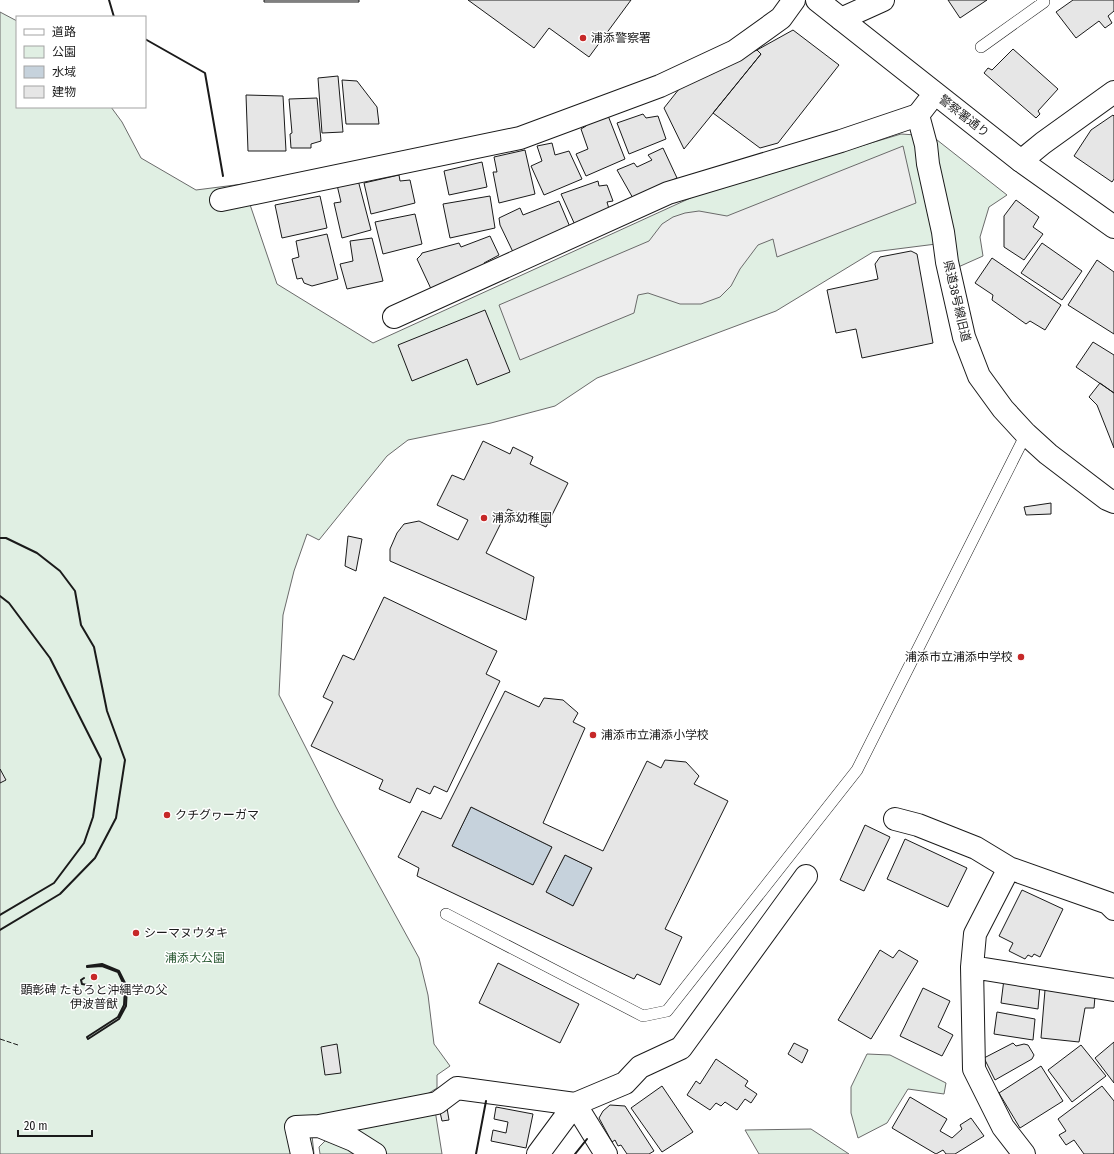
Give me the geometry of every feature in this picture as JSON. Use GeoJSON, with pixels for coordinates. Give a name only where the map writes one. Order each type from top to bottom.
{"type":"FeatureCollection","features":[{"type":"Feature","properties":{"kind":"street"},"geometry":{"type":"LineString","coordinates":[[221,200],[520,138],[660,86],[735,51],[781,18],[794,0]]}},
{"type":"Feature","properties":{"kind":"street","name":"警察署通り"},"geometry":{"type":"LineString","coordinates":[[816,0],[1021,160],[1114,227]]}},
{"type":"Feature","properties":{"kind":"street"},"geometry":{"type":"LineString","coordinates":[[841,19],[882,0]]}},
{"type":"Feature","properties":{"kind":"street"},"geometry":{"type":"LineString","coordinates":[[1021,160],[1042,143],[1114,92]]}},
{"type":"Feature","properties":{"kind":"street"},"geometry":{"type":"LineString","coordinates":[[394,317],[668,193],[841,141],[918,115],[935,94]]}},
{"type":"Feature","properties":{"kind":"street","name":"県道38号線旧道"},"geometry":{"type":"LineString","coordinates":[[918,115],[943,232],[947,262],[964,337],[979,376],[1003,409],[1026,434],[1107,499],[1114,502]]}},
{"type":"Feature","properties":{"kind":"street"},"geometry":{"type":"LineString","coordinates":[[895,819],[918,824],[976,848],[1009,868],[1108,903],[1114,909]]}},
{"type":"Feature","properties":{"kind":"street"},"geometry":{"type":"LineString","coordinates":[[1009,868],[975,934],[972,967],[974,1070],[1003,1127],[1024,1154]]}},
{"type":"Feature","properties":{"kind":"street"},"geometry":{"type":"LineString","coordinates":[[302,1154],[296,1127],[319,1126],[437,1103],[457,1088],[575,1104],[625,1083],[640,1067],[681,1048],[806,876]]}},
{"type":"Feature","properties":{"kind":"street"},"geometry":{"type":"LineString","coordinates":[[972,967],[1114,990]]}},
{"type":"Feature","properties":{"kind":"street"},"geometry":{"type":"LineString","coordinates":[[538,1154],[575,1104]]}},
{"type":"Feature","properties":{"kind":"street"},"geometry":{"type":"LineString","coordinates":[[575,1104],[606,1154]]}},
{"type":"Feature","properties":{"kind":"street"},"geometry":{"type":"LineString","coordinates":[[319,1126],[353,1140],[375,1154]]}},
{"type":"Feature","properties":{"kind":"lane"},"geometry":{"type":"LineString","coordinates":[[981,47],[1044,1]]}},
{"type":"Feature","properties":{"kind":"lane"},"geometry":{"type":"LineString","coordinates":[[446,914],[643,1016],[667,1010],[857,770],[1026,434]]}},
{"type":"Feature","properties":{"kind":"green space","name":"浦添大公園"},"geometry":{"type":"Polygon","coordinates":[[[0,12],[16,20],[16,108],[112,108],[122,122],[141,158],[196,190],[243,184],[277,284],[373,343],[697,195],[901,134],[932,136],[1007,195],[989,207],[980,237],[983,256],[956,268],[952,242],[873,252],[776,311],[597,378],[555,406],[491,423],[408,440],[387,456],[319,540],[307,534],[294,571],[283,615],[279,695],[336,807],[419,958],[428,995],[434,1044],[450,1066],[437,1075],[437,1088],[421,1098],[310,1117],[314,1154],[0,1154],[0,12]]]}},
{"type":"Feature","properties":{"kind":"green space"},"geometry":{"type":"Polygon","coordinates":[[[867,1054],[890,1055],[946,1083],[944,1094],[908,1089],[887,1123],[858,1138],[851,1113],[851,1087],[867,1054]]]}},
{"type":"Feature","properties":{"kind":"green space"},"geometry":{"type":"Polygon","coordinates":[[[435,1110],[442,1154],[320,1154],[319,1147],[338,1128],[435,1110]]]}},
{"type":"Feature","properties":{"kind":"green space"},"geometry":{"type":"Polygon","coordinates":[[[811,1129],[849,1154],[759,1154],[745,1130],[811,1129]]]}},
{"type":"Feature","properties":{"kind":"shaded area"},"geometry":{"type":"Polygon","coordinates":[[[903,146],[916,203],[777,257],[773,239],[758,245],[740,269],[731,286],[720,297],[701,304],[680,304],[648,293],[638,295],[634,313],[520,360],[499,305],[649,241],[662,224],[673,217],[699,211],[727,216],[903,146]]]}},
{"type":"Feature","properties":{"kind":"water"},"geometry":{"type":"Polygon","coordinates":[[[471,807],[552,847],[533,885],[452,846],[471,807]]]}},
{"type":"Feature","properties":{"kind":"water"},"geometry":{"type":"Polygon","coordinates":[[[565,855],[592,868],[573,906],[546,892],[565,855]]]}},
{"type":"Feature","properties":{"kind":"building"},"geometry":{"type":"Polygon","coordinates":[[[264,0],[359,0],[359,2],[264,2],[264,0]]]}},
{"type":"Feature","properties":{"kind":"building","name":"浦添警察署"},"geometry":{"type":"Polygon","coordinates":[[[468,0],[631,0],[589,57],[549,28],[534,48],[468,0]]]}},
{"type":"Feature","properties":{"kind":"building"},"geometry":{"type":"Polygon","coordinates":[[[948,0],[987,0],[960,18],[948,0]]]}},
{"type":"Feature","properties":{"kind":"building"},"geometry":{"type":"Polygon","coordinates":[[[1073,0],[1114,0],[1114,11],[1108,16],[1112,23],[1105,28],[1099,21],[1076,38],[1056,12],[1073,0]]]}},
{"type":"Feature","properties":{"kind":"building"},"geometry":{"type":"Polygon","coordinates":[[[793,30],[839,65],[778,143],[760,148],[713,113],[761,54],[757,50],[793,30]]]}},
{"type":"Feature","properties":{"kind":"building"},"geometry":{"type":"Polygon","coordinates":[[[1013,49],[1058,89],[1038,111],[1040,114],[1036,118],[984,73],[988,68],[992,70],[1013,49]]]}},
{"type":"Feature","properties":{"kind":"building"},"geometry":{"type":"Polygon","coordinates":[[[757,50],[761,54],[684,149],[664,108],[687,79],[757,50]]]}},
{"type":"Feature","properties":{"kind":"building"},"geometry":{"type":"Polygon","coordinates":[[[338,76],[343,132],[322,133],[318,78],[338,76]]]}},
{"type":"Feature","properties":{"kind":"building"},"geometry":{"type":"Polygon","coordinates":[[[342,80],[357,81],[377,107],[379,124],[346,124],[342,80]]]}},
{"type":"Feature","properties":{"kind":"building"},"geometry":{"type":"Polygon","coordinates":[[[246,95],[283,96],[286,151],[248,151],[246,95]]]}},
{"type":"Feature","properties":{"kind":"building"},"geometry":{"type":"Polygon","coordinates":[[[317,98],[321,141],[311,144],[311,148],[291,148],[290,134],[292,133],[289,99],[317,98]]]}},
{"type":"Feature","properties":{"kind":"building"},"geometry":{"type":"Polygon","coordinates":[[[607,113],[625,159],[586,176],[576,154],[588,149],[581,129],[586,126],[584,121],[607,113]]]}},
{"type":"Feature","properties":{"kind":"building"},"geometry":{"type":"Polygon","coordinates":[[[643,114],[646,118],[658,116],[666,139],[629,154],[617,123],[643,114]]]}},
{"type":"Feature","properties":{"kind":"building"},"geometry":{"type":"Polygon","coordinates":[[[1113,115],[1114,179],[1112,182],[1074,156],[1091,130],[1113,115]]]}},
{"type":"Feature","properties":{"kind":"building"},"geometry":{"type":"Polygon","coordinates":[[[552,143],[555,155],[569,151],[582,179],[544,195],[531,166],[542,161],[537,146],[552,143]]]}},
{"type":"Feature","properties":{"kind":"building"},"geometry":{"type":"Polygon","coordinates":[[[663,148],[677,178],[634,200],[617,170],[634,163],[637,167],[652,160],[648,155],[663,148]]]}},
{"type":"Feature","properties":{"kind":"building"},"geometry":{"type":"Polygon","coordinates":[[[525,150],[535,194],[499,203],[493,172],[497,172],[494,157],[525,150]]]}},
{"type":"Feature","properties":{"kind":"building"},"geometry":{"type":"Polygon","coordinates":[[[482,162],[487,187],[449,195],[444,171],[482,162]]]}},
{"type":"Feature","properties":{"kind":"building"},"geometry":{"type":"Polygon","coordinates":[[[399,175],[400,181],[410,180],[415,203],[371,214],[364,183],[399,175]]]}},
{"type":"Feature","properties":{"kind":"building"},"geometry":{"type":"Polygon","coordinates":[[[358,180],[371,230],[342,238],[334,203],[341,202],[337,185],[358,180]]]}},
{"type":"Feature","properties":{"kind":"building"},"geometry":{"type":"Polygon","coordinates":[[[598,181],[599,186],[607,185],[613,201],[607,202],[609,209],[575,225],[561,194],[598,181]]]}},
{"type":"Feature","properties":{"kind":"building"},"geometry":{"type":"Polygon","coordinates":[[[320,196],[327,228],[282,238],[275,205],[320,196]]]}},
{"type":"Feature","properties":{"kind":"building"},"geometry":{"type":"Polygon","coordinates":[[[490,196],[495,228],[450,238],[443,204],[490,196]]]}},
{"type":"Feature","properties":{"kind":"building"},"geometry":{"type":"Polygon","coordinates":[[[1016,200],[1039,217],[1033,227],[1043,234],[1024,260],[1004,247],[1004,216],[1016,200]]]}},
{"type":"Feature","properties":{"kind":"building"},"geometry":{"type":"Polygon","coordinates":[[[559,201],[570,227],[513,252],[500,225],[499,218],[520,208],[523,215],[559,201]]]}},
{"type":"Feature","properties":{"kind":"building"},"geometry":{"type":"Polygon","coordinates":[[[415,214],[422,244],[383,254],[375,222],[415,214]]]}},
{"type":"Feature","properties":{"kind":"building"},"geometry":{"type":"Polygon","coordinates":[[[327,234],[338,279],[312,286],[304,283],[302,278],[297,279],[292,259],[299,257],[296,241],[327,234]]]}},
{"type":"Feature","properties":{"kind":"building"},"geometry":{"type":"Polygon","coordinates":[[[490,236],[499,255],[484,263],[486,267],[432,291],[417,259],[422,253],[459,243],[461,247],[490,236]]]}},
{"type":"Feature","properties":{"kind":"building"},"geometry":{"type":"Polygon","coordinates":[[[372,238],[383,281],[347,289],[340,264],[353,261],[350,241],[372,238]]]}},
{"type":"Feature","properties":{"kind":"building"},"geometry":{"type":"Polygon","coordinates":[[[1042,243],[1082,271],[1062,300],[1021,273],[1042,243]]]}},
{"type":"Feature","properties":{"kind":"building"},"geometry":{"type":"Polygon","coordinates":[[[911,251],[917,254],[933,343],[862,358],[856,329],[836,333],[827,290],[878,279],[875,264],[880,257],[911,251]]]}},
{"type":"Feature","properties":{"kind":"building"},"geometry":{"type":"Polygon","coordinates":[[[992,258],[1061,305],[1045,330],[1030,321],[1026,324],[992,300],[993,295],[975,283],[992,258]]]}},
{"type":"Feature","properties":{"kind":"building"},"geometry":{"type":"Polygon","coordinates":[[[1097,260],[1114,272],[1114,334],[1068,305],[1097,260]]]}},
{"type":"Feature","properties":{"kind":"building"},"geometry":{"type":"Polygon","coordinates":[[[485,310],[510,372],[477,385],[467,359],[412,381],[398,345],[485,310]]]}},
{"type":"Feature","properties":{"kind":"building"},"geometry":{"type":"Polygon","coordinates":[[[1093,342],[1114,355],[1114,393],[1076,367],[1093,342]]]}},
{"type":"Feature","properties":{"kind":"building"},"geometry":{"type":"Polygon","coordinates":[[[1100,383],[1114,393],[1114,448],[1097,405],[1089,397],[1100,383]]]}},
{"type":"Feature","properties":{"kind":"building"},"geometry":{"type":"Polygon","coordinates":[[[483,441],[510,454],[513,447],[533,457],[530,464],[568,483],[546,527],[508,509],[486,553],[534,577],[526,620],[390,561],[390,549],[397,533],[404,524],[419,521],[458,540],[468,520],[437,505],[452,475],[464,480],[483,441]]]}},
{"type":"Feature","properties":{"kind":"building"},"geometry":{"type":"Polygon","coordinates":[[[1051,503],[1051,514],[1026,515],[1024,507],[1051,503]]]}},
{"type":"Feature","properties":{"kind":"building"},"geometry":{"type":"Polygon","coordinates":[[[348,536],[362,539],[356,571],[345,566],[348,536]]]}},
{"type":"Feature","properties":{"kind":"building"},"geometry":{"type":"Polygon","coordinates":[[[384,597],[497,651],[486,674],[500,681],[447,792],[434,786],[430,794],[417,788],[410,803],[379,789],[383,780],[311,746],[333,702],[323,697],[343,655],[354,660],[384,597]]]}},
{"type":"Feature","properties":{"kind":"building"},"geometry":{"type":"Polygon","coordinates":[[[505,691],[539,707],[544,698],[563,700],[578,713],[573,722],[585,728],[543,823],[603,851],[647,761],[661,768],[665,760],[686,762],[699,776],[694,784],[728,801],[665,929],[682,937],[660,985],[637,974],[634,979],[417,876],[419,868],[398,857],[422,811],[441,819],[505,691]],[[471,807],[452,846],[533,885],[552,847],[471,807]],[[565,855],[546,892],[573,906],[592,868],[565,855]]]}},
{"type":"Feature","properties":{"kind":"building"},"geometry":{"type":"Polygon","coordinates":[[[0,769],[6,780],[0,783],[0,769]]]}},
{"type":"Feature","properties":{"kind":"building"},"geometry":{"type":"Polygon","coordinates":[[[865,825],[890,837],[864,891],[840,880],[865,825]]]}},
{"type":"Feature","properties":{"kind":"building"},"geometry":{"type":"Polygon","coordinates":[[[905,839],[967,868],[948,907],[887,879],[905,839]]]}},
{"type":"Feature","properties":{"kind":"building"},"geometry":{"type":"Polygon","coordinates":[[[1022,890],[1063,909],[1040,957],[1034,954],[1032,957],[1028,955],[1025,959],[1009,951],[1013,943],[999,936],[1022,890]]]}},
{"type":"Feature","properties":{"kind":"building"},"geometry":{"type":"Polygon","coordinates":[[[880,950],[893,958],[899,950],[918,961],[871,1039],[838,1020],[880,950]]]}},
{"type":"Feature","properties":{"kind":"building"},"geometry":{"type":"Polygon","coordinates":[[[498,963],[579,1004],[560,1043],[479,1003],[498,963]]]}},
{"type":"Feature","properties":{"kind":"building"},"geometry":{"type":"Polygon","coordinates":[[[1004,979],[1040,985],[1038,1009],[1001,1003],[1004,979]]]}},
{"type":"Feature","properties":{"kind":"building"},"geometry":{"type":"Polygon","coordinates":[[[923,988],[950,1001],[938,1027],[953,1035],[942,1056],[900,1036],[923,988]]]}},
{"type":"Feature","properties":{"kind":"building"},"geometry":{"type":"Polygon","coordinates":[[[1045,990],[1095,996],[1094,1008],[1085,1008],[1079,1042],[1041,1038],[1045,990]]]}},
{"type":"Feature","properties":{"kind":"building"},"geometry":{"type":"Polygon","coordinates":[[[997,1012],[1035,1019],[1033,1040],[994,1034],[997,1012]]]}},
{"type":"Feature","properties":{"kind":"building"},"geometry":{"type":"Polygon","coordinates":[[[1114,1042],[1114,1083],[1095,1058],[1114,1042]]]}},
{"type":"Feature","properties":{"kind":"building"},"geometry":{"type":"Polygon","coordinates":[[[794,1043],[808,1050],[802,1063],[788,1054],[794,1043]]]}},
{"type":"Feature","properties":{"kind":"building"},"geometry":{"type":"Polygon","coordinates":[[[1013,1043],[1016,1046],[1024,1044],[1028,1045],[1034,1055],[1032,1059],[995,1080],[984,1058],[1013,1043]]]}},
{"type":"Feature","properties":{"kind":"building"},"geometry":{"type":"Polygon","coordinates":[[[337,1044],[341,1073],[325,1075],[321,1047],[337,1044]]]}},
{"type":"Feature","properties":{"kind":"building"},"geometry":{"type":"Polygon","coordinates":[[[1081,1045],[1106,1076],[1072,1102],[1048,1070],[1081,1045]]]}},
{"type":"Feature","properties":{"kind":"building"},"geometry":{"type":"Polygon","coordinates":[[[716,1059],[748,1081],[745,1086],[757,1094],[751,1103],[745,1099],[737,1110],[725,1102],[721,1106],[716,1103],[710,1110],[687,1095],[696,1081],[700,1084],[716,1059]]]}},
{"type":"Feature","properties":{"kind":"building"},"geometry":{"type":"Polygon","coordinates":[[[1041,1066],[1063,1101],[1020,1128],[999,1093],[1041,1066]]]}},
{"type":"Feature","properties":{"kind":"building"},"geometry":{"type":"Polygon","coordinates":[[[662,1086],[693,1132],[662,1152],[631,1108],[662,1086]]]}},
{"type":"Feature","properties":{"kind":"building"},"geometry":{"type":"Polygon","coordinates":[[[1102,1086],[1114,1101],[1114,1154],[1084,1154],[1074,1140],[1066,1145],[1059,1135],[1066,1131],[1058,1119],[1102,1086]]]}},
{"type":"Feature","properties":{"kind":"building"},"geometry":{"type":"Polygon","coordinates":[[[910,1097],[947,1119],[940,1131],[952,1138],[962,1129],[960,1125],[971,1118],[984,1136],[955,1154],[946,1154],[943,1150],[936,1154],[892,1128],[910,1097]]]}},
{"type":"Feature","properties":{"kind":"building"},"geometry":{"type":"Polygon","coordinates":[[[610,1105],[625,1106],[654,1151],[649,1154],[627,1154],[621,1145],[618,1146],[615,1140],[612,1142],[599,1118],[603,1111],[610,1105]]]}},
{"type":"Feature","properties":{"kind":"building"},"geometry":{"type":"Polygon","coordinates":[[[496,1107],[533,1114],[526,1148],[491,1141],[493,1130],[506,1133],[508,1122],[494,1119],[496,1107]]]}},
{"type":"Feature","properties":{"kind":"building"},"geometry":{"type":"Polygon","coordinates":[[[447,1108],[449,1120],[442,1121],[440,1112],[447,1108]]]}},
{"type":"Feature","properties":{"kind":"fence"},"geometry":{"type":"LineString","coordinates":[[0,1039],[18,1045]]}},
{"type":"Feature","properties":{"kind":"wall"},"geometry":{"type":"LineString","coordinates":[[109,0],[114,16]]}},
{"type":"Feature","properties":{"kind":"wall"},"geometry":{"type":"LineString","coordinates":[[146,40],[205,73],[223,176]]}},
{"type":"Feature","properties":{"kind":"wall"},"geometry":{"type":"LineString","coordinates":[[0,538],[6,538],[37,553],[60,571],[75,591],[81,625],[94,647],[107,711],[125,760],[116,818],[95,858],[60,894],[0,930]]}},
{"type":"Feature","properties":{"kind":"wall"},"geometry":{"type":"LineString","coordinates":[[0,596],[9,603],[50,658],[101,759],[93,817],[84,843],[54,883],[0,915]]}},
{"type":"Feature","properties":{"kind":"wall"},"geometry":{"type":"LineString","coordinates":[[102,964],[119,971],[127,987],[126,1006],[119,1019],[88,1039],[87,1037],[118,1017],[124,1005],[125,987],[118,972],[102,966],[87,967],[102,964]]}},
{"type":"Feature","properties":{"kind":"wall"},"geometry":{"type":"LineString","coordinates":[[84,978],[81,980],[82,984],[87,985]]}},
{"type":"Feature","properties":{"kind":"wall"},"geometry":{"type":"LineString","coordinates":[[476,1154],[486,1101]]}},
{"type":"Feature","properties":{"kind":"wall"},"geometry":{"type":"LineString","coordinates":[[575,1154],[587,1139]]}},
{"type":"Feature","properties":{"kind":"place","name":"浦添警察署"},"geometry":{"type":"Point","coordinates":[583,38]}},
{"type":"Feature","properties":{"kind":"place","name":"浦添幼稚園"},"geometry":{"type":"Point","coordinates":[484,518]}},
{"type":"Feature","properties":{"kind":"place","name":"浦添市立浦添中学校"},"geometry":{"type":"Point","coordinates":[1021,657]}},
{"type":"Feature","properties":{"kind":"place","name":"浦添市立浦添小学校"},"geometry":{"type":"Point","coordinates":[593,735]}},
{"type":"Feature","properties":{"kind":"place","name":"クチグヮーガマ"},"geometry":{"type":"Point","coordinates":[167,815]}},
{"type":"Feature","properties":{"kind":"place","name":"シーマヌウタキ"},"geometry":{"type":"Point","coordinates":[136,933]}},
{"type":"Feature","properties":{"kind":"place","name":"顕彰碑 たもろと沖縄学の父 伊波普猷"},"geometry":{"type":"Point","coordinates":[94,977]}}]}
